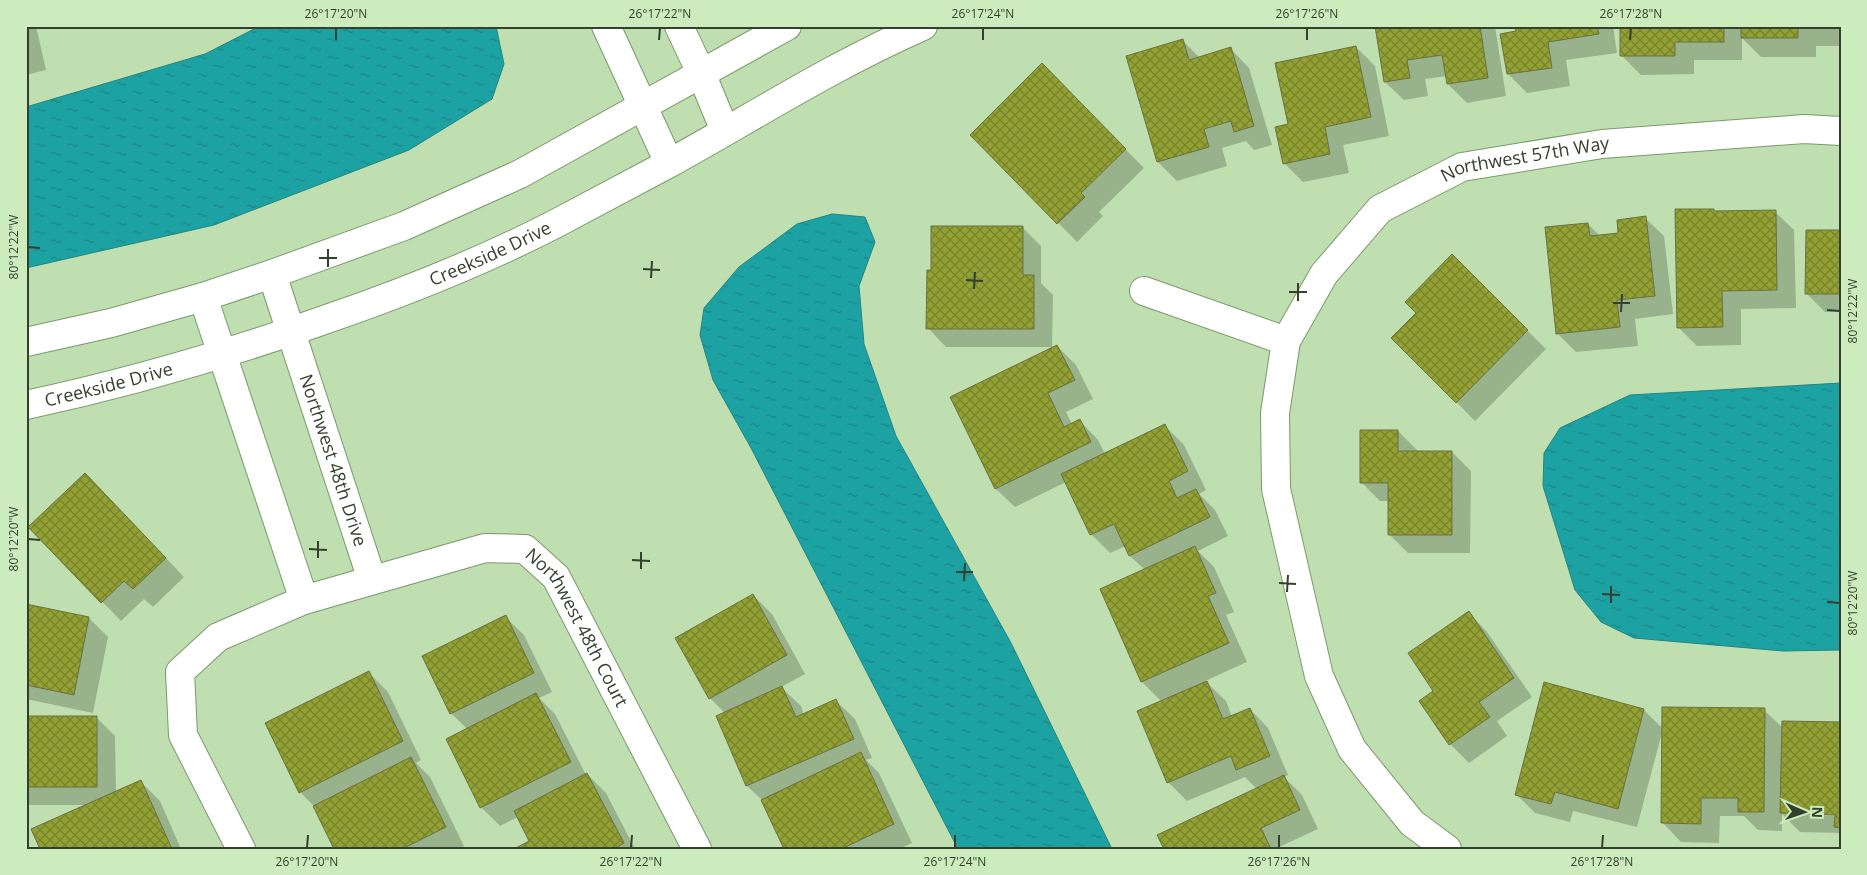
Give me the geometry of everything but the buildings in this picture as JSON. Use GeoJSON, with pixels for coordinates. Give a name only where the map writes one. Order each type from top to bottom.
{"type":"FeatureCollection","features":[{"type":"Feature","properties":{"kind":"street"},"geometry":{"type":"LineString","coordinates":[[606,26],[669,163]]}},
{"type":"Feature","properties":{"kind":"street"},"geometry":{"type":"LineString","coordinates":[[679,26],[725,131]]}},
{"type":"Feature","properties":{"kind":"street"},"geometry":{"type":"LineString","coordinates":[[26,342],[111,323],[203,297],[404,226],[520,174],[787,26]]}},
{"type":"Feature","properties":{"kind":"street","name":"Creekside Drive"},"geometry":{"type":"LineString","coordinates":[[26,404],[101,389],[222,355],[359,308],[465,268],[554,224],[669,163],[819,77],[923,26]]}},
{"type":"Feature","properties":{"kind":"street","name":"Northwest 57th Way"},"geometry":{"type":"LineString","coordinates":[[1447,849],[1412,823],[1352,749],[1319,676],[1276,489],[1275,413],[1286,341],[1324,274],[1380,209],[1462,167],[1602,144],[1804,129],[1841,131]]}},
{"type":"Feature","properties":{"kind":"street","name":"Northwest 48th Drive"},"geometry":{"type":"LineString","coordinates":[[272,274],[372,580]]}},
{"type":"Feature","properties":{"kind":"street"},"geometry":{"type":"LineString","coordinates":[[1144,291],[1286,341]]}},
{"type":"Feature","properties":{"kind":"street"},"geometry":{"type":"LineString","coordinates":[[203,297],[304,600]]}},
{"type":"Feature","properties":{"kind":"street","name":"Northwest 48th Court"},"geometry":{"type":"LineString","coordinates":[[372,580],[485,548],[525,549],[556,577],[697,849]]}},
{"type":"Feature","properties":{"kind":"street"},"geometry":{"type":"LineString","coordinates":[[241,849],[183,735],[180,672],[218,637],[304,600],[372,580]]}},
{"type":"Feature","properties":{"kind":"water"},"geometry":{"type":"Polygon","coordinates":[[[260,26],[496,26],[504,64],[492,99],[409,150],[214,225],[26,268],[26,107],[205,54],[260,26]]]}},
{"type":"Feature","properties":{"kind":"water"},"geometry":{"type":"Polygon","coordinates":[[[832,214],[865,217],[875,242],[859,286],[864,344],[896,436],[1011,643],[1112,849],[958,849],[751,448],[713,380],[700,335],[704,308],[739,267],[797,224],[832,214]]]}},
{"type":"Feature","properties":{"kind":"water"},"geometry":{"type":"Polygon","coordinates":[[[1841,383],[1841,650],[1783,651],[1634,638],[1601,622],[1575,590],[1543,486],[1544,453],[1560,428],[1630,395],[1841,383]]]}}]}
